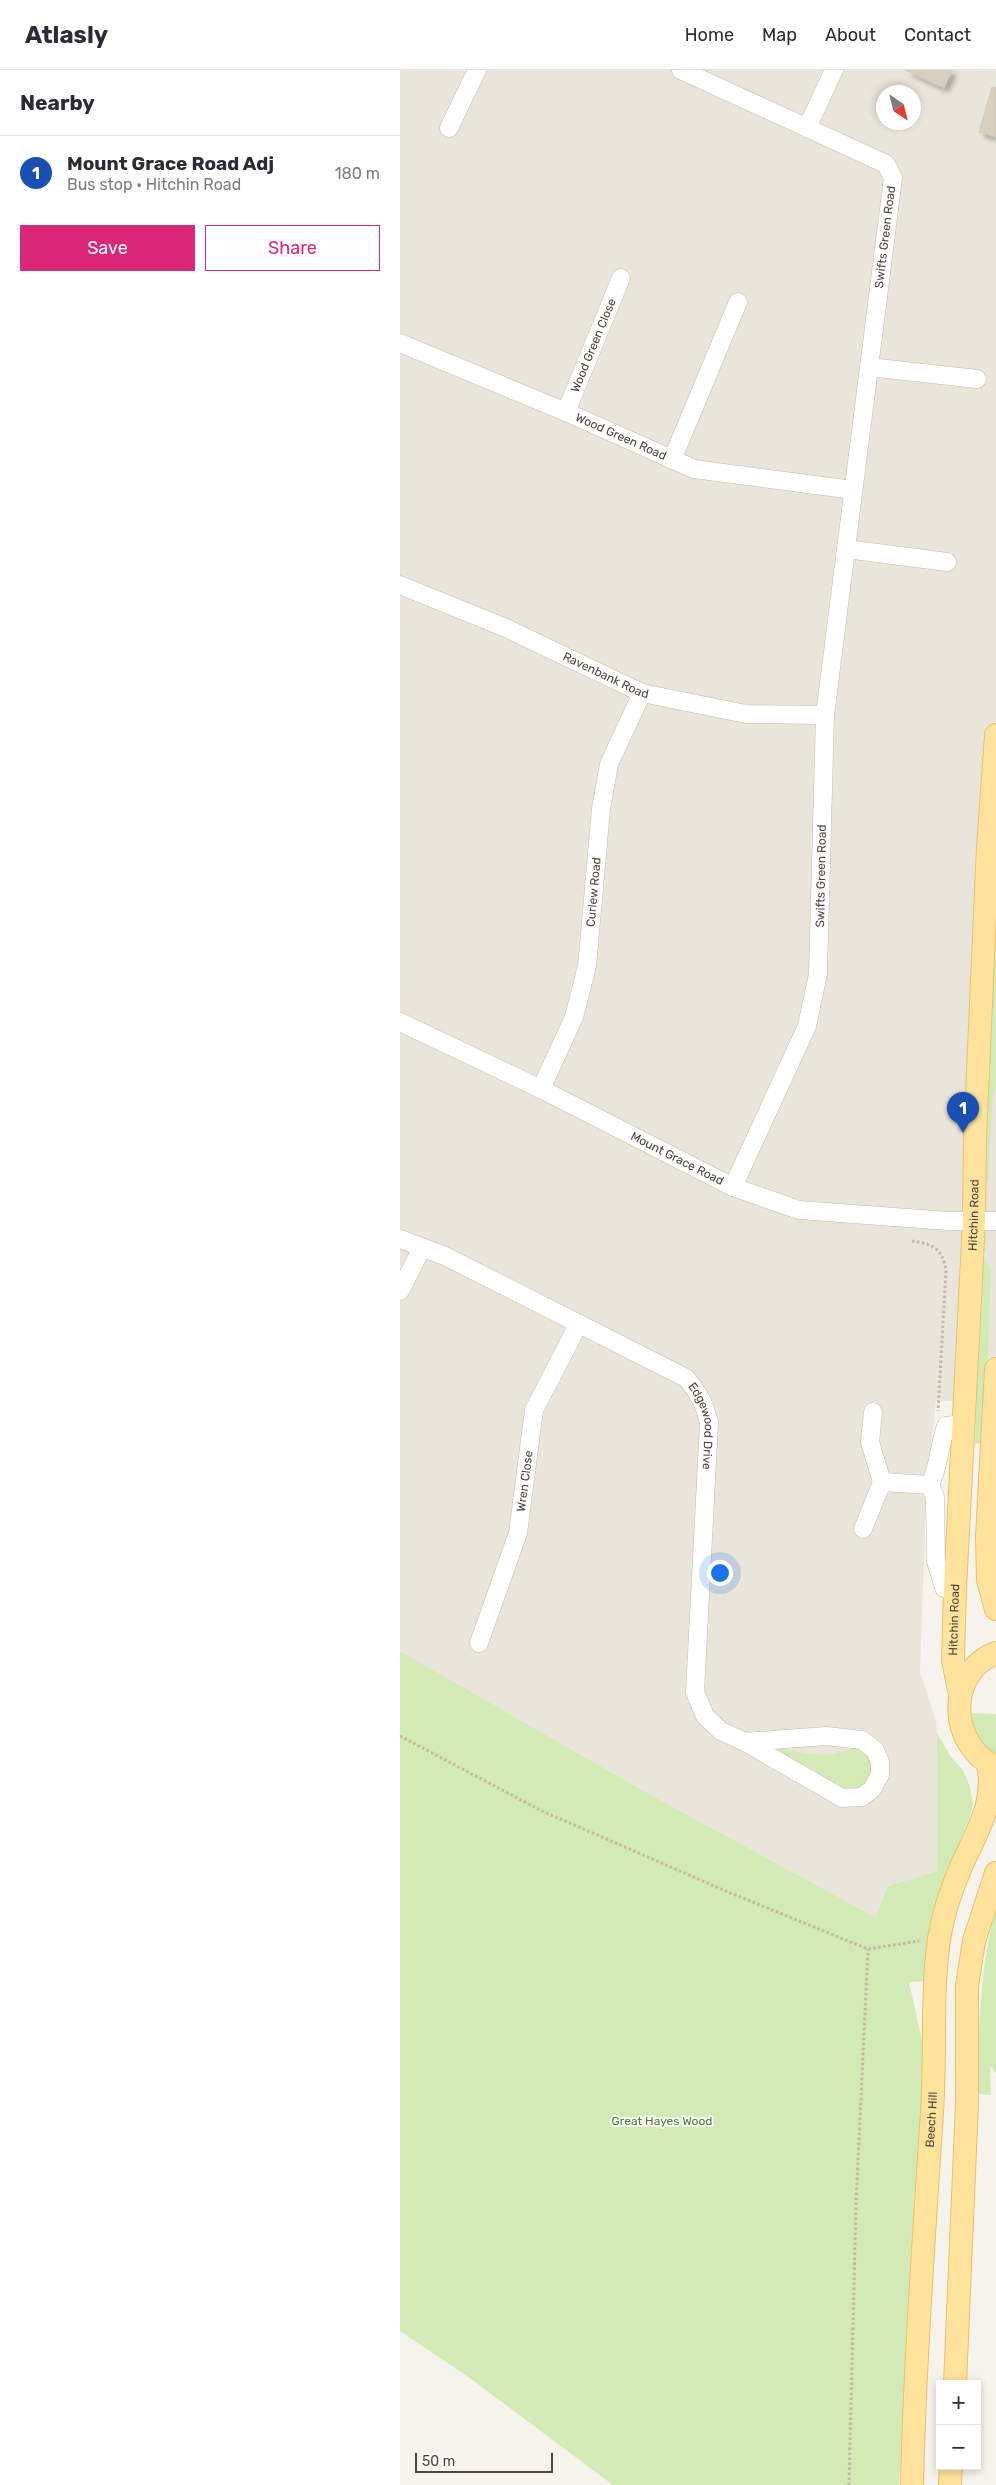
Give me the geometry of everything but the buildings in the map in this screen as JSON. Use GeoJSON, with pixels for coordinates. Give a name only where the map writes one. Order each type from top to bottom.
{"type":"FeatureCollection","features":[{"type":"Feature","properties":{"kind":"main road","name":"Hitchin Road"},"geometry":{"type":"LineString","coordinates":[[960,1695],[953,1660],[955,1589],[963,1424],[985,1221],[975,1136],[996,735]]}},
{"type":"Feature","properties":{"kind":"main road"},"geometry":{"type":"LineString","coordinates":[[996,1369],[987,1537],[988,1580],[996,1610]]}},
{"type":"Feature","properties":{"kind":"main road"},"geometry":{"type":"LineString","coordinates":[[992,1766],[976,1754],[966,1741],[960,1726],[958,1711],[960,1695],[966,1679],[977,1665],[996,1653]]}},
{"type":"Feature","properties":{"kind":"main road","name":"Beech Hill"},"geometry":{"type":"LineString","coordinates":[[912,2485],[920,2269],[932,2110],[939,1939],[949,1895],[982,1826],[992,1766]]}},
{"type":"Feature","properties":{"kind":"main road"},"geometry":{"type":"LineString","coordinates":[[955,2380],[967,2103],[967,1986],[974,1941],[996,1874]]}},
{"type":"Feature","properties":{"kind":"main road"},"geometry":{"type":"LineString","coordinates":[[950,2485],[951,2470]]}},
{"type":"Feature","properties":{"kind":"street"},"geometry":{"type":"LineString","coordinates":[[449,128],[477,70]]}},
{"type":"Feature","properties":{"kind":"street","name":"Swifts Green Road"},"geometry":{"type":"LineString","coordinates":[[681,70],[886,164],[893,178],[824,715],[818,974],[807,1026],[733,1187]]}},
{"type":"Feature","properties":{"kind":"street"},"geometry":{"type":"LineString","coordinates":[[807,128],[834,70]]}},
{"type":"Feature","properties":{"kind":"street","name":"Wood Green Close"},"geometry":{"type":"LineString","coordinates":[[566,412],[622,278]]}},
{"type":"Feature","properties":{"kind":"street"},"geometry":{"type":"LineString","coordinates":[[672,460],[738,302]]}},
{"type":"Feature","properties":{"kind":"street","name":"Wood Green Road"},"geometry":{"type":"LineString","coordinates":[[400,343],[566,412],[694,469],[853,490]]}},
{"type":"Feature","properties":{"kind":"street"},"geometry":{"type":"LineString","coordinates":[[869,367],[977,379]]}},
{"type":"Feature","properties":{"kind":"street"},"geometry":{"type":"LineString","coordinates":[[846,549],[946,562]]}},
{"type":"Feature","properties":{"kind":"street","name":"Ravenbank Road"},"geometry":{"type":"LineString","coordinates":[[400,585],[506,628],[642,693],[746,714],[824,715]]}},
{"type":"Feature","properties":{"kind":"street","name":"Curlew Road"},"geometry":{"type":"LineString","coordinates":[[541,1089],[574,1017],[587,966],[601,809],[609,764],[642,693]]}},
{"type":"Feature","properties":{"kind":"street","name":"Mount Grace Road"},"geometry":{"type":"LineString","coordinates":[[400,1022],[541,1089],[733,1187],[799,1210],[948,1221],[985,1221]]}},
{"type":"Feature","properties":{"kind":"street","name":"Edgewood Drive"},"geometry":{"type":"LineString","coordinates":[[400,1239],[445,1256],[686,1378],[705,1404],[709,1423],[695,1692],[704,1716],[721,1731],[745,1742],[842,1798],[862,1797],[872,1789],[880,1775],[880,1762],[875,1750],[862,1740],[826,1736],[745,1742]]}},
{"type":"Feature","properties":{"kind":"street"},"geometry":{"type":"LineString","coordinates":[[400,1291],[422,1248]]}},
{"type":"Feature","properties":{"kind":"street","name":"Wren Close"},"geometry":{"type":"LineString","coordinates":[[479,1643],[518,1533],[534,1410],[578,1324]]}},
{"type":"Feature","properties":{"kind":"street"},"geometry":{"type":"LineString","coordinates":[[863,1529],[882,1482],[870,1442],[873,1412]]}},
{"type":"Feature","properties":{"kind":"street"},"geometry":{"type":"LineString","coordinates":[[955,1589],[944,1588],[936,1561],[935,1497],[930,1485],[937,1471],[940,1443],[946,1426],[963,1424]]}},
{"type":"Feature","properties":{"kind":"street"},"geometry":{"type":"LineString","coordinates":[[882,1482],[930,1485]]}},
{"type":"Feature","properties":{"kind":"path"},"geometry":{"type":"LineString","coordinates":[[912,1241],[923,1243],[938,1250],[943,1256],[946,1270],[937,1416]]}},
{"type":"Feature","properties":{"kind":"path"},"geometry":{"type":"LineString","coordinates":[[400,1736],[542,1811],[728,1892],[868,1948],[939,1939]]}},
{"type":"Feature","properties":{"kind":"path"},"geometry":{"type":"LineString","coordinates":[[848,2485],[856,2204],[868,1948]]}},
{"type":"Feature","properties":{"kind":"shaded area"},"geometry":{"type":"Polygon","coordinates":[[[400,70],[996,70],[996,1401],[936,1401],[926,1494],[920,1672],[936,1721],[937,1871],[888,1886],[875,1917],[651,1795],[400,1651],[400,70]]]}},
{"type":"Feature","properties":{"kind":"green space"},"geometry":{"type":"Polygon","coordinates":[[[996,910],[996,1087],[993,1096],[988,1182],[984,1181],[996,910]]]}},
{"type":"Feature","properties":{"kind":"green space"},"geometry":{"type":"Polygon","coordinates":[[[984,1257],[990,1268],[991,1277],[984,1444],[975,1443],[981,1279],[984,1257]]]}},
{"type":"Feature","properties":{"kind":"green space","name":"Great Hayes Wood"},"geometry":{"type":"Polygon","coordinates":[[[400,1651],[651,1795],[875,1917],[888,1886],[937,1871],[937,1733],[951,1757],[963,1770],[970,1787],[973,1804],[933,1913],[926,1981],[909,1982],[923,2045],[927,2117],[911,2306],[899,2485],[613,2485],[467,2376],[400,2331],[400,1651]]]}},
{"type":"Feature","properties":{"kind":"green space"},"geometry":{"type":"Polygon","coordinates":[[[970,1713],[996,1714],[996,1755],[978,1737],[970,1713]]]}},
{"type":"Feature","properties":{"kind":"green space"},"geometry":{"type":"Polygon","coordinates":[[[774,1746],[824,1755],[856,1747],[864,1753],[869,1761],[870,1776],[867,1783],[861,1788],[853,1791],[843,1790],[815,1770],[773,1751],[774,1746]]]}},
{"type":"Feature","properties":{"kind":"green space"},"geometry":{"type":"Polygon","coordinates":[[[996,1909],[996,2073],[990,2066],[991,2095],[977,2094],[979,2024],[983,1978],[990,1932],[996,1909]]]}},
{"type":"Feature","properties":{"kind":"place","name":"Mount Grace Road Adj"},"geometry":{"type":"Point","coordinates":[963,1133]}}]}
